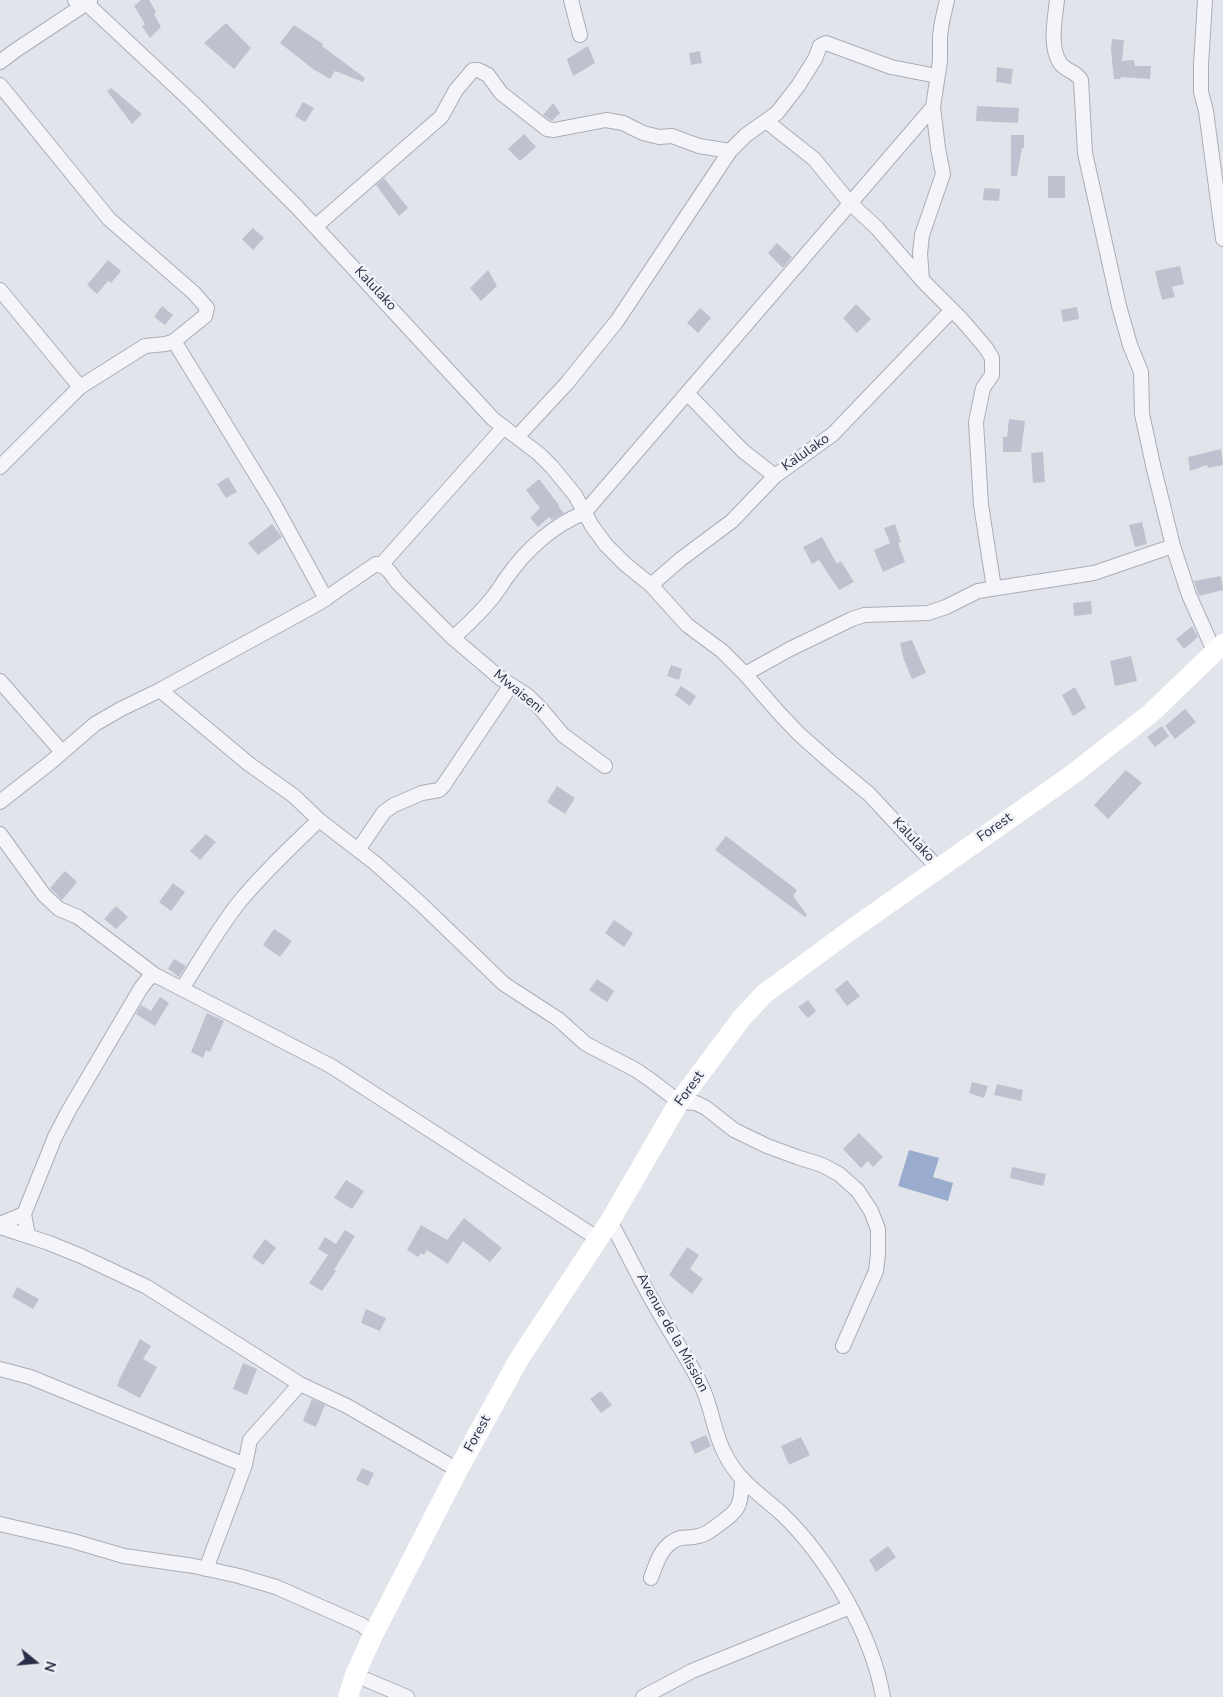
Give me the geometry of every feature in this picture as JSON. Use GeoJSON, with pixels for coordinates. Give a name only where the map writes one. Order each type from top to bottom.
{"type":"FeatureCollection","features":[{"type":"Feature","properties":{"kind":"street"},"geometry":{"type":"LineString","coordinates":[[571,0],[580,36]]}},
{"type":"Feature","properties":{"kind":"street"},"geometry":{"type":"LineString","coordinates":[[922,280],[920,253],[922,234],[943,174],[933,107],[940,61],[940,36],[947,0]]}},
{"type":"Feature","properties":{"kind":"street"},"geometry":{"type":"LineString","coordinates":[[1057,0],[1054,41],[1060,63],[1078,74],[1081,80],[1085,153],[1118,306],[1141,372],[1142,414],[1173,546],[1189,595],[1219,647]]}},
{"type":"Feature","properties":{"kind":"street"},"geometry":{"type":"LineString","coordinates":[[1205,0],[1200,65],[1201,92],[1206,111],[1223,239]]}},
{"type":"Feature","properties":{"kind":"street"},"geometry":{"type":"LineString","coordinates":[[0,62],[84,1]]}},
{"type":"Feature","properties":{"kind":"street","name":"Kalulako"},"geometry":{"type":"LineString","coordinates":[[84,1],[192,102],[316,226],[493,418],[540,454],[575,495],[584,513],[606,545],[625,564],[651,585],[687,625],[722,651],[792,727],[869,794],[938,868]]}},
{"type":"Feature","properties":{"kind":"street"},"geometry":{"type":"LineString","coordinates":[[517,437],[567,383],[617,321],[730,151],[746,135],[777,113],[798,86],[815,59],[820,46],[826,43],[891,67],[937,76]]}},
{"type":"Feature","properties":{"kind":"street"},"geometry":{"type":"LineString","coordinates":[[316,226],[440,117],[456,90],[473,70],[478,70],[488,75],[501,93],[548,128],[554,130],[606,120],[623,123],[643,133],[659,137],[672,136],[699,146],[730,151]]}},
{"type":"Feature","properties":{"kind":"street"},"geometry":{"type":"LineString","coordinates":[[0,85],[109,219],[194,293],[207,308],[205,316],[174,341],[166,344],[145,346],[80,387],[0,468]]}},
{"type":"Feature","properties":{"kind":"street"},"geometry":{"type":"LineString","coordinates":[[453,638],[497,593],[508,576],[546,535],[572,517],[584,513],[933,107]]}},
{"type":"Feature","properties":{"kind":"street"},"geometry":{"type":"LineString","coordinates":[[766,121],[814,159],[850,202],[877,228],[922,280],[986,348],[992,358],[992,375],[984,388],[976,422],[981,505],[994,588]]}},
{"type":"Feature","properties":{"kind":"street"},"geometry":{"type":"LineString","coordinates":[[0,290],[80,387]]}},
{"type":"Feature","properties":{"kind":"street","name":"Kalulako"},"geometry":{"type":"LineString","coordinates":[[651,585],[680,559],[732,521],[775,476],[833,434],[952,310]]}},
{"type":"Feature","properties":{"kind":"street"},"geometry":{"type":"LineString","coordinates":[[174,341],[274,504],[326,599]]}},
{"type":"Feature","properties":{"kind":"street"},"geometry":{"type":"LineString","coordinates":[[687,393],[743,451],[775,476]]}},
{"type":"Feature","properties":{"kind":"street"},"geometry":{"type":"LineString","coordinates":[[0,802],[102,720],[326,599],[371,566],[381,565],[504,427]]}},
{"type":"Feature","properties":{"kind":"street"},"geometry":{"type":"LineString","coordinates":[[745,674],[790,649],[864,615],[928,613],[946,607],[971,593],[1094,573],[1173,546]]}},
{"type":"Feature","properties":{"kind":"street","name":"Mwaiseni"},"geometry":{"type":"LineString","coordinates":[[381,565],[453,638],[500,678],[528,696],[542,709],[563,735],[605,766]]}},
{"type":"Feature","properties":{"kind":"street","name":"Forest"},"geometry":{"type":"LineString","coordinates":[[348,1697],[355,1675],[373,1635],[458,1470],[519,1359],[610,1221],[679,1102],[741,1019],[764,994],[854,927],[1069,777],[1150,714],[1219,647]]}},
{"type":"Feature","properties":{"kind":"street"},"geometry":{"type":"LineString","coordinates":[[0,681],[62,752]]}},
{"type":"Feature","properties":{"kind":"street"},"geometry":{"type":"LineString","coordinates":[[358,850],[384,812],[394,805],[422,793],[439,790],[443,786],[510,685]]}},
{"type":"Feature","properties":{"kind":"street"},"geometry":{"type":"LineString","coordinates":[[160,690],[249,764],[294,796],[319,820],[422,904],[504,984],[558,1019],[586,1044],[636,1070],[679,1102],[696,1103],[706,1108],[734,1130],[767,1146],[822,1164],[838,1174],[858,1191],[878,1229],[878,1254],[876,1271],[843,1346]]}},
{"type":"Feature","properties":{"kind":"street"},"geometry":{"type":"LineString","coordinates":[[182,989],[240,901],[263,875],[319,820]]}},
{"type":"Feature","properties":{"kind":"street"},"geometry":{"type":"LineString","coordinates":[[0,834],[44,896],[59,909],[78,917],[155,975],[331,1066],[597,1238]]}},
{"type":"Feature","properties":{"kind":"street"},"geometry":{"type":"LineString","coordinates":[[28,1236],[24,1214],[55,1137],[141,988],[148,979],[155,975]]}},
{"type":"Feature","properties":{"kind":"street"},"geometry":{"type":"LineString","coordinates":[[0,1226],[24,1214]]}},
{"type":"Feature","properties":{"kind":"street","name":"Avenue de la Mission"},"geometry":{"type":"LineString","coordinates":[[610,1221],[659,1314],[701,1383],[724,1454],[742,1481],[781,1513],[827,1566],[862,1632],[880,1682],[883,1697]]}},
{"type":"Feature","properties":{"kind":"street"},"geometry":{"type":"LineString","coordinates":[[0,1226],[81,1256],[147,1287],[300,1384],[347,1406],[458,1470]]}},
{"type":"Feature","properties":{"kind":"street"},"geometry":{"type":"LineString","coordinates":[[0,1369],[30,1377],[245,1465]]}},
{"type":"Feature","properties":{"kind":"street"},"geometry":{"type":"LineString","coordinates":[[206,1569],[245,1465],[250,1440],[300,1384]]}},
{"type":"Feature","properties":{"kind":"street"},"geometry":{"type":"LineString","coordinates":[[650,1578],[662,1550],[672,1542],[680,1537],[704,1535],[734,1513],[740,1503],[742,1481]]}},
{"type":"Feature","properties":{"kind":"street"},"geometry":{"type":"LineString","coordinates":[[0,1524],[73,1541],[124,1556],[206,1569],[276,1587],[362,1625],[373,1635]]}},
{"type":"Feature","properties":{"kind":"street"},"geometry":{"type":"LineString","coordinates":[[643,1697],[692,1671],[850,1607]]}},
{"type":"Feature","properties":{"kind":"street"},"geometry":{"type":"LineString","coordinates":[[355,1675],[407,1697]]}},
{"type":"Feature","properties":{"kind":"water"},"geometry":{"type":"Polygon","coordinates":[[[909,1150],[939,1158],[933,1177],[953,1183],[948,1201],[898,1186],[909,1150]]]}},
{"type":"Feature","properties":{"kind":"building"},"geometry":{"type":"Polygon","coordinates":[[[141,0],[149,0],[156,12],[154,14],[161,27],[150,38],[142,26],[145,24],[134,6],[141,0]]]}},
{"type":"Feature","properties":{"kind":"building"},"geometry":{"type":"Polygon","coordinates":[[[226,23],[251,48],[234,69],[204,43],[226,23]]]}},
{"type":"Feature","properties":{"kind":"building"},"geometry":{"type":"Polygon","coordinates":[[[294,25],[323,44],[322,46],[365,78],[363,82],[335,71],[330,79],[313,69],[280,43],[294,25]]]}},
{"type":"Feature","properties":{"kind":"building"},"geometry":{"type":"Polygon","coordinates":[[[1112,39],[1124,40],[1122,61],[1134,60],[1135,66],[1151,66],[1150,79],[1121,77],[1120,79],[1114,79],[1111,50],[1112,39]]]}},
{"type":"Feature","properties":{"kind":"building"},"geometry":{"type":"Polygon","coordinates":[[[588,46],[595,63],[573,76],[567,59],[588,46]]]}},
{"type":"Feature","properties":{"kind":"building"},"geometry":{"type":"Polygon","coordinates":[[[700,51],[702,63],[691,65],[689,53],[700,51]]]}},
{"type":"Feature","properties":{"kind":"building"},"geometry":{"type":"Polygon","coordinates":[[[997,67],[1013,69],[1011,84],[996,82],[997,67]]]}},
{"type":"Feature","properties":{"kind":"building"},"geometry":{"type":"Polygon","coordinates":[[[111,88],[142,114],[132,124],[107,91],[111,88]]]}},
{"type":"Feature","properties":{"kind":"building"},"geometry":{"type":"Polygon","coordinates":[[[303,102],[314,108],[305,122],[295,116],[303,102]]]}},
{"type":"Feature","properties":{"kind":"building"},"geometry":{"type":"Polygon","coordinates":[[[553,103],[560,113],[552,121],[543,115],[553,103]]]}},
{"type":"Feature","properties":{"kind":"building"},"geometry":{"type":"Polygon","coordinates":[[[977,106],[1019,108],[1018,123],[976,121],[977,106]]]}},
{"type":"Feature","properties":{"kind":"building"},"geometry":{"type":"Polygon","coordinates":[[[524,134],[536,147],[520,161],[508,149],[524,134]]]}},
{"type":"Feature","properties":{"kind":"building"},"geometry":{"type":"Polygon","coordinates":[[[1011,135],[1024,135],[1024,148],[1022,148],[1017,176],[1011,176],[1011,135]]]}},
{"type":"Feature","properties":{"kind":"building"},"geometry":{"type":"Polygon","coordinates":[[[1048,176],[1065,176],[1065,198],[1048,198],[1048,176]]]}},
{"type":"Feature","properties":{"kind":"building"},"geometry":{"type":"Polygon","coordinates":[[[384,178],[408,208],[399,216],[376,185],[384,178]]]}},
{"type":"Feature","properties":{"kind":"building"},"geometry":{"type":"Polygon","coordinates":[[[984,188],[1000,189],[999,201],[983,200],[984,188]]]}},
{"type":"Feature","properties":{"kind":"building"},"geometry":{"type":"Polygon","coordinates":[[[253,228],[264,238],[253,250],[242,239],[253,228]]]}},
{"type":"Feature","properties":{"kind":"building"},"geometry":{"type":"Polygon","coordinates":[[[777,243],[792,257],[783,268],[768,253],[777,243]]]}},
{"type":"Feature","properties":{"kind":"building"},"geometry":{"type":"Polygon","coordinates":[[[108,260],[121,271],[111,283],[108,281],[97,294],[87,285],[108,260]]]}},
{"type":"Feature","properties":{"kind":"building"},"geometry":{"type":"Polygon","coordinates":[[[1180,266],[1184,284],[1172,287],[1175,297],[1162,300],[1155,271],[1180,266]]]}},
{"type":"Feature","properties":{"kind":"building"},"geometry":{"type":"Polygon","coordinates":[[[488,270],[497,286],[481,301],[470,288],[488,270]]]}},
{"type":"Feature","properties":{"kind":"building"},"geometry":{"type":"Polygon","coordinates":[[[856,304],[871,319],[857,333],[843,318],[856,304]]]}},
{"type":"Feature","properties":{"kind":"building"},"geometry":{"type":"Polygon","coordinates":[[[162,306],[173,315],[165,325],[154,317],[162,306]]]}},
{"type":"Feature","properties":{"kind":"building"},"geometry":{"type":"Polygon","coordinates":[[[1077,307],[1079,319],[1063,322],[1061,310],[1077,307]]]}},
{"type":"Feature","properties":{"kind":"building"},"geometry":{"type":"Polygon","coordinates":[[[700,308],[711,318],[698,333],[687,323],[700,308]]]}},
{"type":"Feature","properties":{"kind":"building"},"geometry":{"type":"Polygon","coordinates":[[[1009,419],[1025,421],[1021,452],[1003,452],[1003,437],[1007,437],[1009,419]]]}},
{"type":"Feature","properties":{"kind":"building"},"geometry":{"type":"Polygon","coordinates":[[[1221,449],[1223,465],[1208,468],[1207,465],[1190,471],[1188,457],[1221,449]]]}},
{"type":"Feature","properties":{"kind":"building"},"geometry":{"type":"Polygon","coordinates":[[[1043,452],[1045,482],[1033,483],[1031,453],[1043,452]]]}},
{"type":"Feature","properties":{"kind":"building"},"geometry":{"type":"Polygon","coordinates":[[[228,477],[237,492],[226,498],[217,484],[228,477]]]}},
{"type":"Feature","properties":{"kind":"building"},"geometry":{"type":"Polygon","coordinates":[[[539,479],[564,513],[552,520],[549,517],[538,527],[530,518],[540,508],[526,490],[539,479]]]}},
{"type":"Feature","properties":{"kind":"building"},"geometry":{"type":"Polygon","coordinates":[[[1142,522],[1147,544],[1135,547],[1129,525],[1142,522]]]}},
{"type":"Feature","properties":{"kind":"building"},"geometry":{"type":"Polygon","coordinates":[[[272,524],[282,537],[258,555],[248,543],[272,524]]]}},
{"type":"Feature","properties":{"kind":"building"},"geometry":{"type":"Polygon","coordinates":[[[895,524],[901,542],[898,543],[905,562],[883,572],[874,550],[890,543],[884,528],[895,524]]]}},
{"type":"Feature","properties":{"kind":"building"},"geometry":{"type":"Polygon","coordinates":[[[822,537],[837,564],[841,561],[854,582],[839,590],[819,560],[812,564],[803,547],[822,537]]]}},
{"type":"Feature","properties":{"kind":"building"},"geometry":{"type":"Polygon","coordinates":[[[1221,576],[1223,590],[1199,596],[1194,581],[1221,576]]]}},
{"type":"Feature","properties":{"kind":"building"},"geometry":{"type":"Polygon","coordinates":[[[1091,601],[1092,614],[1074,616],[1073,603],[1091,601]]]}},
{"type":"Feature","properties":{"kind":"building"},"geometry":{"type":"Polygon","coordinates":[[[1192,626],[1198,637],[1184,649],[1176,639],[1192,626]]]}},
{"type":"Feature","properties":{"kind":"building"},"geometry":{"type":"Polygon","coordinates":[[[912,640],[926,673],[912,679],[904,660],[900,643],[912,640]]]}},
{"type":"Feature","properties":{"kind":"building"},"geometry":{"type":"Polygon","coordinates":[[[1131,656],[1137,681],[1115,686],[1110,661],[1131,656]]]}},
{"type":"Feature","properties":{"kind":"building"},"geometry":{"type":"Polygon","coordinates":[[[671,665],[682,669],[679,680],[667,676],[671,665]]]}},
{"type":"Feature","properties":{"kind":"building"},"geometry":{"type":"Polygon","coordinates":[[[681,686],[696,696],[690,706],[675,695],[681,686]]]}},
{"type":"Feature","properties":{"kind":"building"},"geometry":{"type":"Polygon","coordinates":[[[1075,687],[1086,708],[1073,716],[1062,695],[1075,687]]]}},
{"type":"Feature","properties":{"kind":"building"},"geometry":{"type":"Polygon","coordinates":[[[1185,709],[1196,722],[1175,739],[1165,726],[1185,709]]]}},
{"type":"Feature","properties":{"kind":"building"},"geometry":{"type":"Polygon","coordinates":[[[1162,726],[1169,736],[1155,747],[1147,737],[1162,726]]]}},
{"type":"Feature","properties":{"kind":"building"},"geometry":{"type":"Polygon","coordinates":[[[1126,770],[1142,783],[1108,819],[1094,805],[1126,770]]]}},
{"type":"Feature","properties":{"kind":"building"},"geometry":{"type":"Polygon","coordinates":[[[557,786],[575,798],[565,814],[547,802],[557,786]]]}},
{"type":"Feature","properties":{"kind":"building"},"geometry":{"type":"Polygon","coordinates":[[[206,834],[216,842],[200,860],[190,851],[206,834]]]}},
{"type":"Feature","properties":{"kind":"building"},"geometry":{"type":"Polygon","coordinates":[[[726,836],[797,890],[793,896],[807,915],[805,917],[715,850],[726,836]]]}},
{"type":"Feature","properties":{"kind":"building"},"geometry":{"type":"Polygon","coordinates":[[[65,871],[77,882],[62,900],[50,888],[65,871]]]}},
{"type":"Feature","properties":{"kind":"building"},"geometry":{"type":"Polygon","coordinates":[[[173,883],[185,892],[171,911],[159,902],[173,883]]]}},
{"type":"Feature","properties":{"kind":"building"},"geometry":{"type":"Polygon","coordinates":[[[116,906],[128,917],[116,929],[104,919],[116,906]]]}},
{"type":"Feature","properties":{"kind":"building"},"geometry":{"type":"Polygon","coordinates":[[[614,920],[633,933],[624,947],[605,933],[614,920]]]}},
{"type":"Feature","properties":{"kind":"building"},"geometry":{"type":"Polygon","coordinates":[[[274,929],[292,941],[280,957],[263,945],[274,929]]]}},
{"type":"Feature","properties":{"kind":"building"},"geometry":{"type":"Polygon","coordinates":[[[174,959],[186,966],[179,977],[168,969],[174,959]]]}},
{"type":"Feature","properties":{"kind":"building"},"geometry":{"type":"Polygon","coordinates":[[[597,979],[614,991],[607,1002],[589,990],[597,979]]]}},
{"type":"Feature","properties":{"kind":"building"},"geometry":{"type":"Polygon","coordinates":[[[847,980],[860,996],[847,1006],[835,990],[847,980]]]}},
{"type":"Feature","properties":{"kind":"building"},"geometry":{"type":"Polygon","coordinates":[[[160,997],[169,1003],[155,1026],[136,1014],[141,1005],[151,1011],[160,997]]]}},
{"type":"Feature","properties":{"kind":"building"},"geometry":{"type":"Polygon","coordinates":[[[808,1000],[816,1011],[808,1018],[798,1007],[808,1000]]]}},
{"type":"Feature","properties":{"kind":"building"},"geometry":{"type":"Polygon","coordinates":[[[207,1013],[224,1021],[210,1052],[206,1050],[203,1058],[191,1052],[207,1013]]]}},
{"type":"Feature","properties":{"kind":"building"},"geometry":{"type":"Polygon","coordinates":[[[972,1082],[988,1086],[984,1098],[969,1093],[972,1082]]]}},
{"type":"Feature","properties":{"kind":"building"},"geometry":{"type":"Polygon","coordinates":[[[997,1084],[1023,1090],[1021,1101],[994,1095],[997,1084]]]}},
{"type":"Feature","properties":{"kind":"building"},"geometry":{"type":"Polygon","coordinates":[[[859,1133],[883,1157],[873,1167],[868,1161],[861,1168],[843,1149],[859,1133]]]}},
{"type":"Feature","properties":{"kind":"building"},"geometry":{"type":"Polygon","coordinates":[[[1012,1167],[1046,1174],[1043,1186],[1010,1178],[1012,1167]]]}},
{"type":"Feature","properties":{"kind":"building"},"geometry":{"type":"Polygon","coordinates":[[[346,1180],[364,1191],[352,1209],[334,1198],[346,1180]]]}},
{"type":"Feature","properties":{"kind":"building"},"geometry":{"type":"Polygon","coordinates":[[[464,1218],[502,1248],[490,1262],[463,1241],[448,1264],[427,1250],[424,1255],[421,1253],[418,1257],[407,1250],[421,1225],[447,1240],[464,1218]]]}},
{"type":"Feature","properties":{"kind":"building"},"geometry":{"type":"Polygon","coordinates":[[[345,1230],[355,1236],[334,1270],[336,1271],[322,1291],[309,1283],[328,1255],[318,1249],[325,1237],[336,1244],[345,1230]]]}},
{"type":"Feature","properties":{"kind":"building"},"geometry":{"type":"Polygon","coordinates":[[[265,1239],[276,1248],[263,1265],[252,1257],[265,1239]]]}},
{"type":"Feature","properties":{"kind":"building"},"geometry":{"type":"Polygon","coordinates":[[[687,1247],[699,1255],[690,1269],[703,1279],[692,1294],[669,1275],[687,1247]]]}},
{"type":"Feature","properties":{"kind":"building"},"geometry":{"type":"Polygon","coordinates":[[[17,1287],[39,1299],[33,1309],[12,1297],[17,1287]]]}},
{"type":"Feature","properties":{"kind":"building"},"geometry":{"type":"Polygon","coordinates":[[[366,1309],[386,1318],[380,1331],[361,1323],[366,1309]]]}},
{"type":"Feature","properties":{"kind":"building"},"geometry":{"type":"Polygon","coordinates":[[[140,1339],[151,1346],[143,1359],[157,1367],[140,1398],[117,1386],[140,1339]]]}},
{"type":"Feature","properties":{"kind":"building"},"geometry":{"type":"Polygon","coordinates":[[[243,1363],[257,1369],[247,1395],[233,1389],[243,1363]]]}},
{"type":"Feature","properties":{"kind":"building"},"geometry":{"type":"Polygon","coordinates":[[[601,1391],[612,1405],[601,1413],[590,1399],[601,1391]]]}},
{"type":"Feature","properties":{"kind":"building"},"geometry":{"type":"Polygon","coordinates":[[[312,1399],[325,1405],[316,1427],[303,1421],[312,1399]]]}},
{"type":"Feature","properties":{"kind":"building"},"geometry":{"type":"Polygon","coordinates":[[[706,1435],[711,1446],[695,1454],[690,1442],[706,1435]]]}},
{"type":"Feature","properties":{"kind":"building"},"geometry":{"type":"Polygon","coordinates":[[[801,1437],[810,1455],[789,1465],[781,1446],[801,1437]]]}},
{"type":"Feature","properties":{"kind":"building"},"geometry":{"type":"Polygon","coordinates":[[[362,1468],[374,1473],[368,1486],[356,1480],[362,1468]]]}},
{"type":"Feature","properties":{"kind":"building"},"geometry":{"type":"Polygon","coordinates":[[[888,1546],[896,1557],[876,1572],[869,1560],[888,1546]]]}}]}
